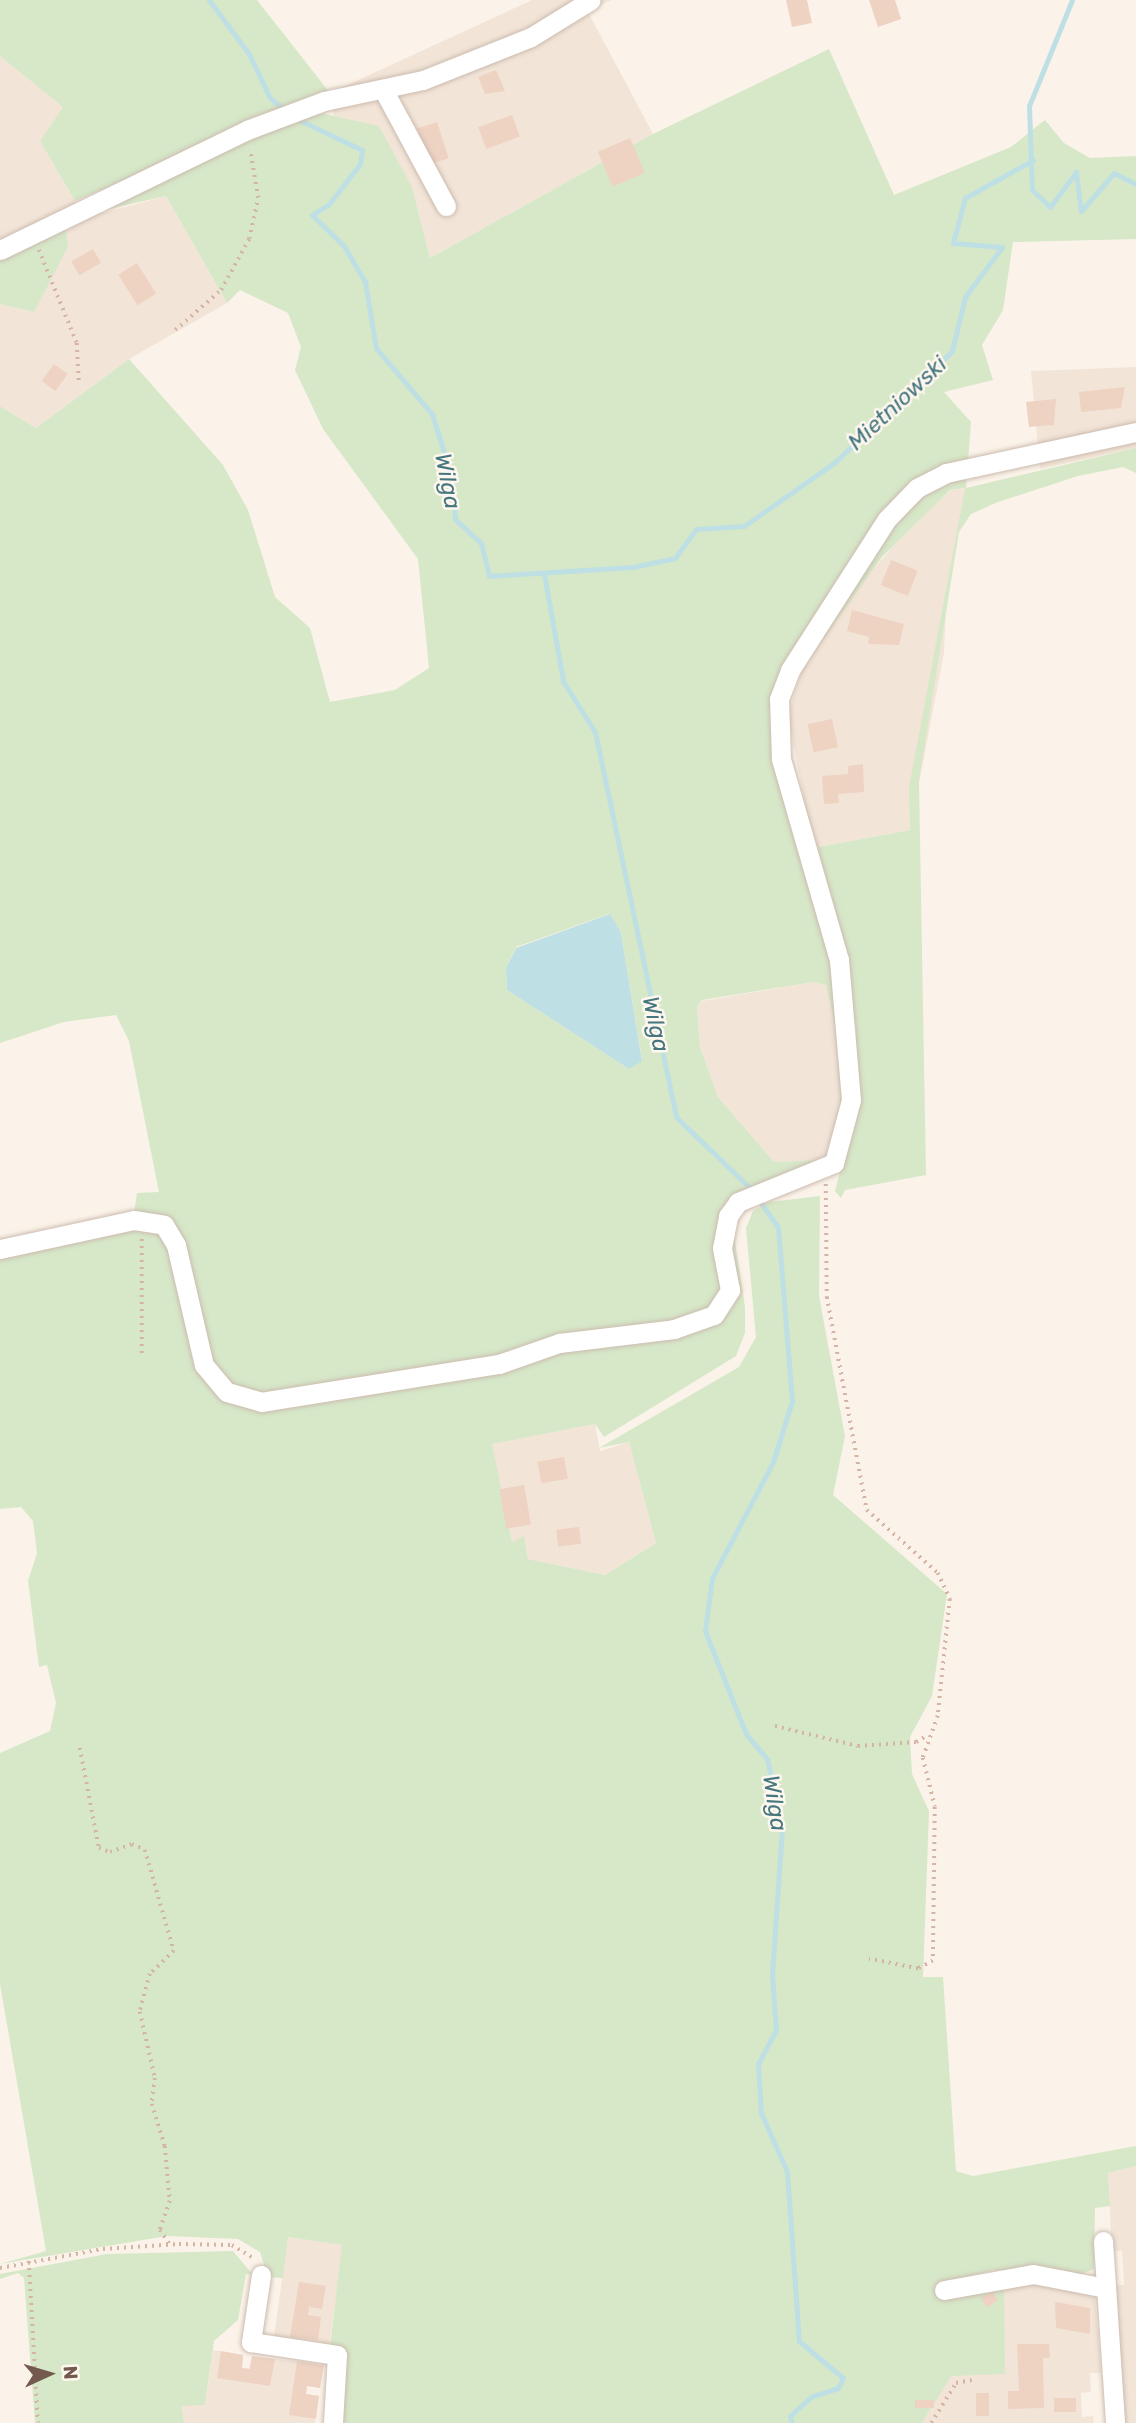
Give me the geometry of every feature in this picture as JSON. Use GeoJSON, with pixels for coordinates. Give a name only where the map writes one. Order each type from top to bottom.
{"type":"FeatureCollection","features":[{"type":"Feature","properties":{"kind":"street"},"geometry":{"type":"LineString","coordinates":[[0,250],[32,232],[247,130],[308,107],[423,80],[531,37],[590,0]]}},
{"type":"Feature","properties":{"kind":"street"},"geometry":{"type":"LineString","coordinates":[[383,89],[446,206]]}},
{"type":"Feature","properties":{"kind":"street"},"geometry":{"type":"LineString","coordinates":[[0,1249],[146,1220],[172,1233],[212,1379],[243,1399],[280,1401],[499,1364],[559,1343],[695,1324],[714,1315],[730,1290],[722,1248],[738,1202],[823,1172],[834,1163],[848,1125],[849,1034],[839,960],[780,759],[779,699],[790,670],[887,519],[917,488],[973,466],[1136,432]]}},
{"type":"Feature","properties":{"kind":"street"},"geometry":{"type":"LineString","coordinates":[[1103,2241],[1115,2423]]}},
{"type":"Feature","properties":{"kind":"street"},"geometry":{"type":"LineString","coordinates":[[944,2290],[1033,2274],[1106,2288]]}},
{"type":"Feature","properties":{"kind":"street"},"geometry":{"type":"LineString","coordinates":[[261,2276],[251,2342],[337,2355],[332,2423]]}},
{"type":"Feature","properties":{"kind":"path"},"geometry":{"type":"LineString","coordinates":[[175,330],[221,290],[249,239],[258,198],[247,130]]}},
{"type":"Feature","properties":{"kind":"path"},"geometry":{"type":"LineString","coordinates":[[32,232],[77,343],[79,383]]}},
{"type":"Feature","properties":{"kind":"path"},"geometry":{"type":"LineString","coordinates":[[823,1172],[827,1297],[867,1510],[938,1573],[950,1599],[938,1716],[926,1736],[923,1758],[936,1807],[933,1961],[918,1969],[869,1959]]}},
{"type":"Feature","properties":{"kind":"path"},"geometry":{"type":"LineString","coordinates":[[142,1354],[146,1220]]}},
{"type":"Feature","properties":{"kind":"path"},"geometry":{"type":"LineString","coordinates":[[775,1726],[858,1746],[916,1742],[926,1736]]}},
{"type":"Feature","properties":{"kind":"path"},"geometry":{"type":"LineString","coordinates":[[80,1748],[99,1847],[110,1852],[132,1844],[145,1850],[174,1951],[150,1974],[140,2012],[155,2078],[152,2104],[164,2146],[170,2201],[160,2230],[170,2245]]}},
{"type":"Feature","properties":{"kind":"path"},"geometry":{"type":"LineString","coordinates":[[0,2268],[29,2261],[170,2245],[243,2248],[260,2264],[261,2276]]}},
{"type":"Feature","properties":{"kind":"path"},"geometry":{"type":"LineString","coordinates":[[29,2261],[38,2423]]}},
{"type":"Feature","properties":{"kind":"path"},"geometry":{"type":"LineString","coordinates":[[932,2423],[956,2383],[976,2379]]}},
{"type":"Feature","properties":{"kind":"shaded area"},"geometry":{"type":"Polygon","coordinates":[[[532,0],[612,0],[587,10],[653,134],[430,258],[412,187],[379,127],[334,117],[330,93],[532,0]]]}},
{"type":"Feature","properties":{"kind":"shaded area"},"geometry":{"type":"Polygon","coordinates":[[[0,56],[64,107],[40,141],[75,201],[66,223],[166,196],[227,303],[129,359],[36,428],[0,406],[0,304],[34,312],[65,224],[0,260],[0,56]]]}},
{"type":"Feature","properties":{"kind":"shaded area"},"geometry":{"type":"Polygon","coordinates":[[[1136,367],[1136,448],[1040,469],[1031,371],[1136,367]]]}},
{"type":"Feature","properties":{"kind":"shaded area"},"geometry":{"type":"Polygon","coordinates":[[[965,488],[947,589],[944,653],[910,830],[813,848],[788,715],[802,671],[847,600],[913,523],[951,490],[965,488]]]}},
{"type":"Feature","properties":{"kind":"shaded area"},"geometry":{"type":"Polygon","coordinates":[[[814,982],[826,985],[837,1036],[841,1125],[823,1160],[774,1162],[718,1097],[700,1047],[697,1007],[702,1001],[814,982]]]}},
{"type":"Feature","properties":{"kind":"shaded area"},"geometry":{"type":"Polygon","coordinates":[[[595,1424],[600,1451],[629,1442],[656,1543],[605,1575],[528,1559],[524,1537],[512,1542],[491,1444],[595,1424]]]}},
{"type":"Feature","properties":{"kind":"shaded area"},"geometry":{"type":"Polygon","coordinates":[[[1136,2166],[1136,2423],[1123,2423],[1115,2285],[1124,2285],[1122,2251],[1112,2251],[1108,2173],[1136,2166]]]}},
{"type":"Feature","properties":{"kind":"shaded area"},"geometry":{"type":"Polygon","coordinates":[[[288,2237],[343,2245],[329,2345],[274,2337],[288,2237]]]}},
{"type":"Feature","properties":{"kind":"shaded area"},"geometry":{"type":"Polygon","coordinates":[[[1004,2281],[1085,2289],[1095,2298],[1101,2373],[1090,2373],[1091,2392],[1081,2393],[1082,2417],[1093,2416],[1094,2423],[838,2423],[1004,2281]]]}},
{"type":"Feature","properties":{"kind":"shaded area"},"geometry":{"type":"Polygon","coordinates":[[[213,2350],[243,2355],[242,2368],[249,2369],[252,2356],[324,2365],[320,2388],[307,2386],[306,2394],[319,2396],[315,2423],[184,2423],[182,2405],[205,2405],[213,2350]]]}},
{"type":"Feature","properties":{"kind":"green space"},"geometry":{"type":"Polygon","coordinates":[[[0,0],[257,0],[330,93],[75,201],[40,141],[63,107],[0,56],[0,0]]]}},
{"type":"Feature","properties":{"kind":"green space"},"geometry":{"type":"Polygon","coordinates":[[[829,49],[894,195],[1011,147],[1045,120],[1064,143],[1090,158],[1136,156],[1136,239],[1013,242],[1003,310],[982,345],[993,380],[944,392],[971,422],[966,488],[1136,448],[1136,473],[1123,467],[1078,476],[998,502],[971,514],[959,532],[919,781],[926,1175],[845,1190],[841,1198],[835,1191],[855,1112],[856,1027],[813,848],[910,830],[909,787],[965,488],[950,490],[882,557],[777,704],[781,768],[794,829],[833,955],[847,1079],[845,1123],[828,1160],[796,1177],[760,1183],[727,1204],[718,1234],[724,1278],[719,1301],[709,1313],[682,1322],[561,1337],[512,1356],[275,1397],[245,1394],[214,1372],[178,1234],[168,1219],[134,1214],[137,1193],[159,1192],[129,1041],[116,1015],[64,1022],[0,1043],[0,406],[36,428],[129,359],[223,465],[248,510],[275,597],[310,628],[330,702],[395,690],[429,668],[418,559],[323,429],[295,370],[301,347],[288,313],[240,290],[227,303],[166,196],[96,212],[264,130],[320,113],[379,126],[412,187],[430,258],[653,134],[829,49]],[[609,914],[516,947],[506,968],[507,990],[629,1069],[642,1060],[621,933],[609,914]],[[814,982],[702,1000],[697,1007],[700,1047],[718,1097],[774,1162],[823,1160],[841,1125],[837,1036],[826,985],[814,982]]]}},
{"type":"Feature","properties":{"kind":"green space"},"geometry":{"type":"Polygon","coordinates":[[[65,223],[68,247],[34,312],[0,304],[0,260],[65,223]]]}},
{"type":"Feature","properties":{"kind":"green space"},"geometry":{"type":"Polygon","coordinates":[[[820,1196],[819,1296],[845,1436],[833,1495],[947,1594],[932,1696],[910,1737],[912,1774],[929,1811],[923,1977],[943,1977],[956,2171],[973,2176],[1136,2146],[1136,2166],[1108,2173],[1110,2206],[1095,2208],[1094,2269],[1076,2276],[995,2270],[939,2284],[938,2299],[1004,2281],[1005,2374],[951,2376],[922,2423],[342,2423],[346,2354],[330,2346],[342,2245],[288,2237],[283,2278],[268,2277],[260,2252],[238,2239],[167,2236],[0,2264],[46,2251],[0,1984],[0,1753],[50,1731],[56,1703],[47,1665],[39,1667],[28,1581],[37,1553],[33,1521],[21,1507],[0,1509],[0,1254],[139,1225],[166,1235],[222,1398],[699,1328],[731,1266],[732,1222],[745,1307],[745,1333],[736,1356],[604,1437],[595,1424],[492,1444],[512,1542],[524,1536],[528,1559],[605,1575],[656,1543],[629,1442],[599,1448],[739,1367],[756,1337],[746,1228],[753,1211],[769,1202],[820,1196]]]}},
{"type":"Feature","properties":{"kind":"green space"},"geometry":{"type":"Polygon","coordinates":[[[233,2251],[253,2275],[246,2274],[238,2320],[214,2341],[205,2405],[182,2406],[184,2423],[35,2423],[24,2278],[18,2273],[0,2279],[0,2274],[107,2254],[233,2251]]]}},
{"type":"Feature","properties":{"kind":"water"},"geometry":{"type":"Polygon","coordinates":[[[610,914],[621,933],[642,1061],[629,1069],[507,990],[506,968],[516,948],[610,914]]]}},
{"type":"Feature","properties":{"kind":"building"},"geometry":{"type":"Polygon","coordinates":[[[786,0],[807,0],[812,23],[792,27],[786,0]]]}},
{"type":"Feature","properties":{"kind":"building"},"geometry":{"type":"Polygon","coordinates":[[[869,0],[895,0],[901,19],[878,27],[869,0]]]}},
{"type":"Feature","properties":{"kind":"building"},"geometry":{"type":"Polygon","coordinates":[[[496,70],[505,91],[485,94],[478,77],[496,70]]]}},
{"type":"Feature","properties":{"kind":"building"},"geometry":{"type":"Polygon","coordinates":[[[512,115],[520,137],[486,149],[478,127],[512,115]]]}},
{"type":"Feature","properties":{"kind":"building"},"geometry":{"type":"Polygon","coordinates":[[[437,122],[449,158],[424,166],[412,130],[437,122]]]}},
{"type":"Feature","properties":{"kind":"building"},"geometry":{"type":"Polygon","coordinates":[[[630,138],[645,173],[613,187],[598,152],[630,138]]]}},
{"type":"Feature","properties":{"kind":"building"},"geometry":{"type":"Polygon","coordinates":[[[93,249],[101,263],[79,275],[71,262],[93,249]]]}},
{"type":"Feature","properties":{"kind":"building"},"geometry":{"type":"Polygon","coordinates":[[[137,263],[156,294],[137,305],[118,275],[137,263]]]}},
{"type":"Feature","properties":{"kind":"building"},"geometry":{"type":"Polygon","coordinates":[[[54,364],[68,374],[55,391],[42,381],[54,364]]]}},
{"type":"Feature","properties":{"kind":"building"},"geometry":{"type":"Polygon","coordinates":[[[1125,387],[1121,408],[1081,412],[1079,392],[1125,387]]]}},
{"type":"Feature","properties":{"kind":"building"},"geometry":{"type":"Polygon","coordinates":[[[1056,399],[1054,425],[1029,427],[1026,402],[1056,399]]]}},
{"type":"Feature","properties":{"kind":"building"},"geometry":{"type":"Polygon","coordinates":[[[891,560],[918,571],[908,596],[881,585],[891,560]]]}},
{"type":"Feature","properties":{"kind":"building"},"geometry":{"type":"Polygon","coordinates":[[[852,610],[904,624],[899,645],[868,644],[869,637],[847,631],[852,610]]]}},
{"type":"Feature","properties":{"kind":"building"},"geometry":{"type":"Polygon","coordinates":[[[832,719],[838,747],[814,753],[808,724],[832,719]]]}},
{"type":"Feature","properties":{"kind":"building"},"geometry":{"type":"Polygon","coordinates":[[[863,764],[864,792],[838,794],[839,803],[824,804],[822,776],[848,774],[848,766],[863,764]]]}},
{"type":"Feature","properties":{"kind":"building"},"geometry":{"type":"Polygon","coordinates":[[[564,1457],[568,1479],[541,1483],[537,1462],[564,1457]]]}},
{"type":"Feature","properties":{"kind":"building"},"geometry":{"type":"Polygon","coordinates":[[[524,1485],[531,1524],[506,1529],[499,1489],[524,1485]]]}},
{"type":"Feature","properties":{"kind":"building"},"geometry":{"type":"Polygon","coordinates":[[[579,1527],[581,1544],[558,1547],[556,1530],[579,1527]]]}},
{"type":"Feature","properties":{"kind":"building"},"geometry":{"type":"Polygon","coordinates":[[[299,2282],[326,2286],[322,2309],[309,2307],[308,2315],[321,2317],[318,2340],[290,2337],[299,2282]]]}},
{"type":"Feature","properties":{"kind":"building"},"geometry":{"type":"Polygon","coordinates":[[[992,2291],[998,2300],[987,2307],[981,2298],[992,2291]]]}},
{"type":"Feature","properties":{"kind":"building"},"geometry":{"type":"Polygon","coordinates":[[[1055,2302],[1090,2308],[1090,2334],[1056,2328],[1055,2302]]]}},
{"type":"Feature","properties":{"kind":"building"},"geometry":{"type":"Polygon","coordinates":[[[1017,2344],[1049,2344],[1050,2358],[1043,2358],[1044,2408],[1008,2409],[1008,2391],[1019,2391],[1017,2344]]]}},
{"type":"Feature","properties":{"kind":"building"},"geometry":{"type":"Polygon","coordinates":[[[221,2351],[243,2355],[242,2368],[250,2369],[252,2356],[275,2359],[270,2386],[217,2378],[221,2351]]]}},
{"type":"Feature","properties":{"kind":"building"},"geometry":{"type":"Polygon","coordinates":[[[297,2361],[324,2365],[320,2388],[307,2386],[306,2394],[319,2396],[316,2419],[289,2415],[297,2361]]]}},
{"type":"Feature","properties":{"kind":"building"},"geometry":{"type":"Polygon","coordinates":[[[976,2393],[989,2393],[989,2416],[976,2416],[976,2393]]]}},
{"type":"Feature","properties":{"kind":"building"},"geometry":{"type":"Polygon","coordinates":[[[1054,2398],[1076,2398],[1076,2412],[1054,2412],[1054,2398]]]}},
{"type":"Feature","properties":{"kind":"building"},"geometry":{"type":"Polygon","coordinates":[[[915,2400],[934,2400],[934,2408],[915,2408],[915,2400]]]}},
{"type":"Feature","properties":{"kind":"waterway","name":"Wilga"},"geometry":{"type":"LineString","coordinates":[[209,0],[249,54],[270,98],[285,110]]}},
{"type":"Feature","properties":{"kind":"waterway","name":"Mietniowski"},"geometry":{"type":"LineString","coordinates":[[1072,0],[1029,106],[1032,190],[1050,207],[1076,172],[1081,211],[1114,173],[1136,184]]}},
{"type":"Feature","properties":{"kind":"waterway","name":"Mietniowski"},"geometry":{"type":"LineString","coordinates":[[295,118],[362,150],[360,164],[329,204],[312,215],[344,246],[365,282],[376,348],[432,414],[452,478],[455,519],[481,543],[489,576],[633,567],[675,558],[696,529],[744,526],[834,463],[952,351],[965,297],[1002,247],[953,243],[965,198],[1033,160]]}},
{"type":"Feature","properties":{"kind":"waterway","name":"Wilga"},"geometry":{"type":"LineString","coordinates":[[544,574],[563,681],[595,732],[676,1117],[751,1189]]}},
{"type":"Feature","properties":{"kind":"waterway","name":"Wilga"},"geometry":{"type":"LineString","coordinates":[[761,1203],[778,1227],[792,1401],[773,1462],[712,1578],[705,1631],[746,1734],[767,1759],[782,1828],[772,1975],[776,2030],[758,2064],[761,2113],[787,2171],[799,2341],[843,2378],[838,2388],[811,2397],[790,2416],[792,2423]]}}]}
